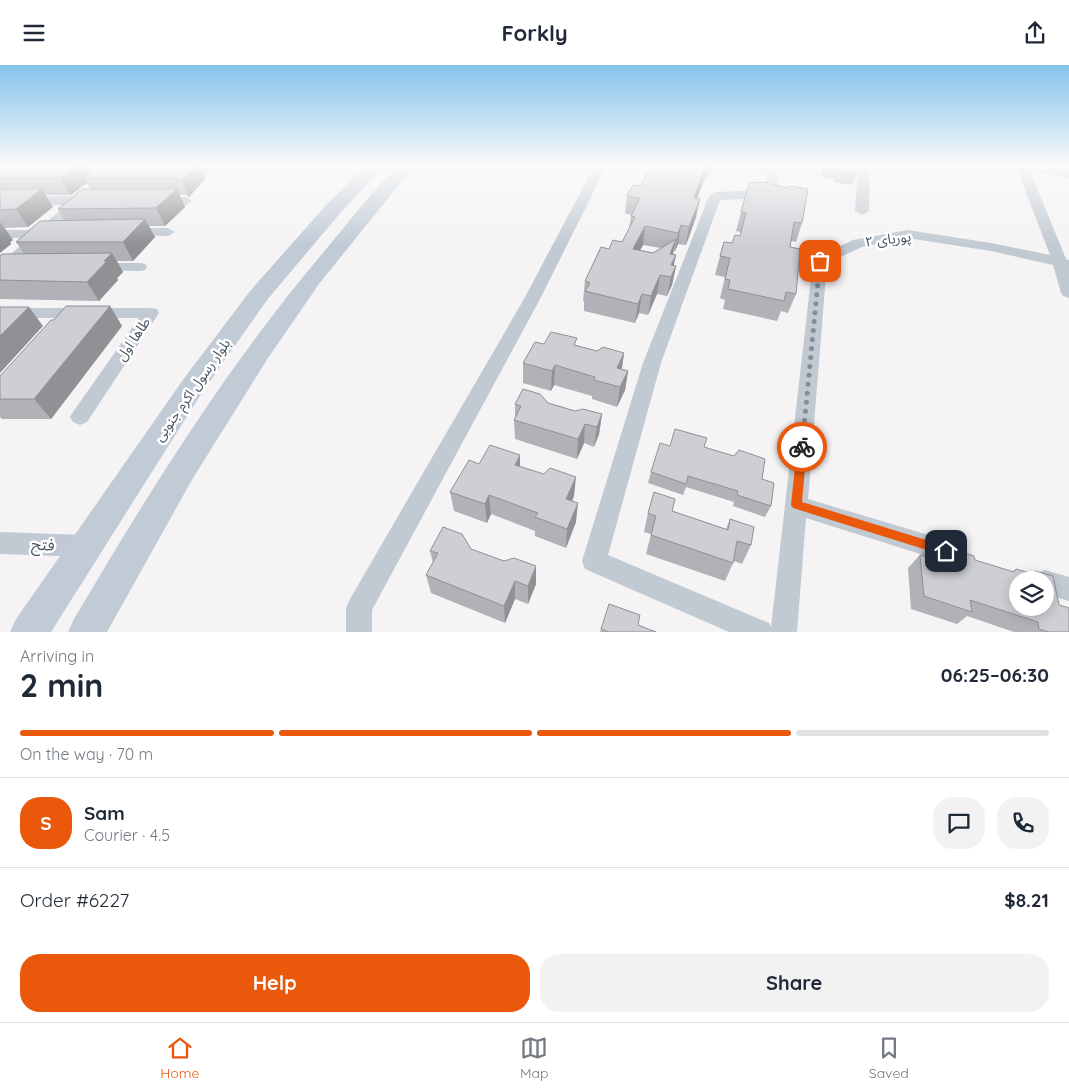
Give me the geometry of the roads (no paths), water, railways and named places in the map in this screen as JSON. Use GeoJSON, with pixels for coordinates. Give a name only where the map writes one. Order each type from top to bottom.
{"type":"FeatureCollection","features":[{"type":"Feature","properties":{"kind":"main road","name":"بلوار رسول اکرم جنوبی"},"geometry":{"type":"LineString","coordinates":[[29,632],[194,384],[260,295],[334,208],[351,191]]}},
{"type":"Feature","properties":{"kind":"main road"},"geometry":{"type":"LineString","coordinates":[[87,632],[146,526],[201,437],[276,328],[384,191]]}},
{"type":"Feature","properties":{"kind":"street"},"geometry":{"type":"LineString","coordinates":[[359,632],[358,608],[532,299],[587,191]]}},
{"type":"Feature","properties":{"kind":"street"},"geometry":{"type":"LineString","coordinates":[[760,632],[594,561],[652,363],[715,196],[770,193],[770,191]]}},
{"type":"Feature","properties":{"kind":"street"},"geometry":{"type":"LineString","coordinates":[[862,211],[863,191]]}},
{"type":"Feature","properties":{"kind":"street"},"geometry":{"type":"LineString","coordinates":[[1033,191],[1064,263],[1069,293]]}},
{"type":"Feature","properties":{"kind":"street"},"geometry":{"type":"LineString","coordinates":[[0,201],[78,201],[95,195]]}},
{"type":"Feature","properties":{"kind":"street"},"geometry":{"type":"LineString","coordinates":[[2,269],[78,201]]}},
{"type":"Feature","properties":{"kind":"street"},"geometry":{"type":"LineString","coordinates":[[147,201],[186,201]]}},
{"type":"Feature","properties":{"kind":"street"},"geometry":{"type":"LineString","coordinates":[[110,233],[168,232]]}},
{"type":"Feature","properties":{"kind":"street"},"geometry":{"type":"LineString","coordinates":[[0,234],[62,233]]}},
{"type":"Feature","properties":{"kind":"street","name":"پوریای ۲"},"geometry":{"type":"LineString","coordinates":[[784,632],[820,261],[858,243],[908,234],[991,247],[1064,263]]}},
{"type":"Feature","properties":{"kind":"street"},"geometry":{"type":"LineString","coordinates":[[2,269],[24,267]]}},
{"type":"Feature","properties":{"kind":"street"},"geometry":{"type":"LineString","coordinates":[[82,267],[140,267]]}},
{"type":"Feature","properties":{"kind":"street","name":"طاها اول"},"geometry":{"type":"LineString","coordinates":[[0,313],[151,313],[80,417]]}},
{"type":"Feature","properties":{"kind":"street"},"geometry":{"type":"LineString","coordinates":[[59,328],[72,313]]}},
{"type":"Feature","properties":{"kind":"street"},"geometry":{"type":"LineString","coordinates":[[796,505],[974,560]]}},
{"type":"Feature","properties":{"kind":"street","name":"فتح"},"geometry":{"type":"LineString","coordinates":[[0,543],[85,546]]}},
{"type":"Feature","properties":{"kind":"street"},"geometry":{"type":"LineString","coordinates":[[1054,585],[1069,589]]}}]}
